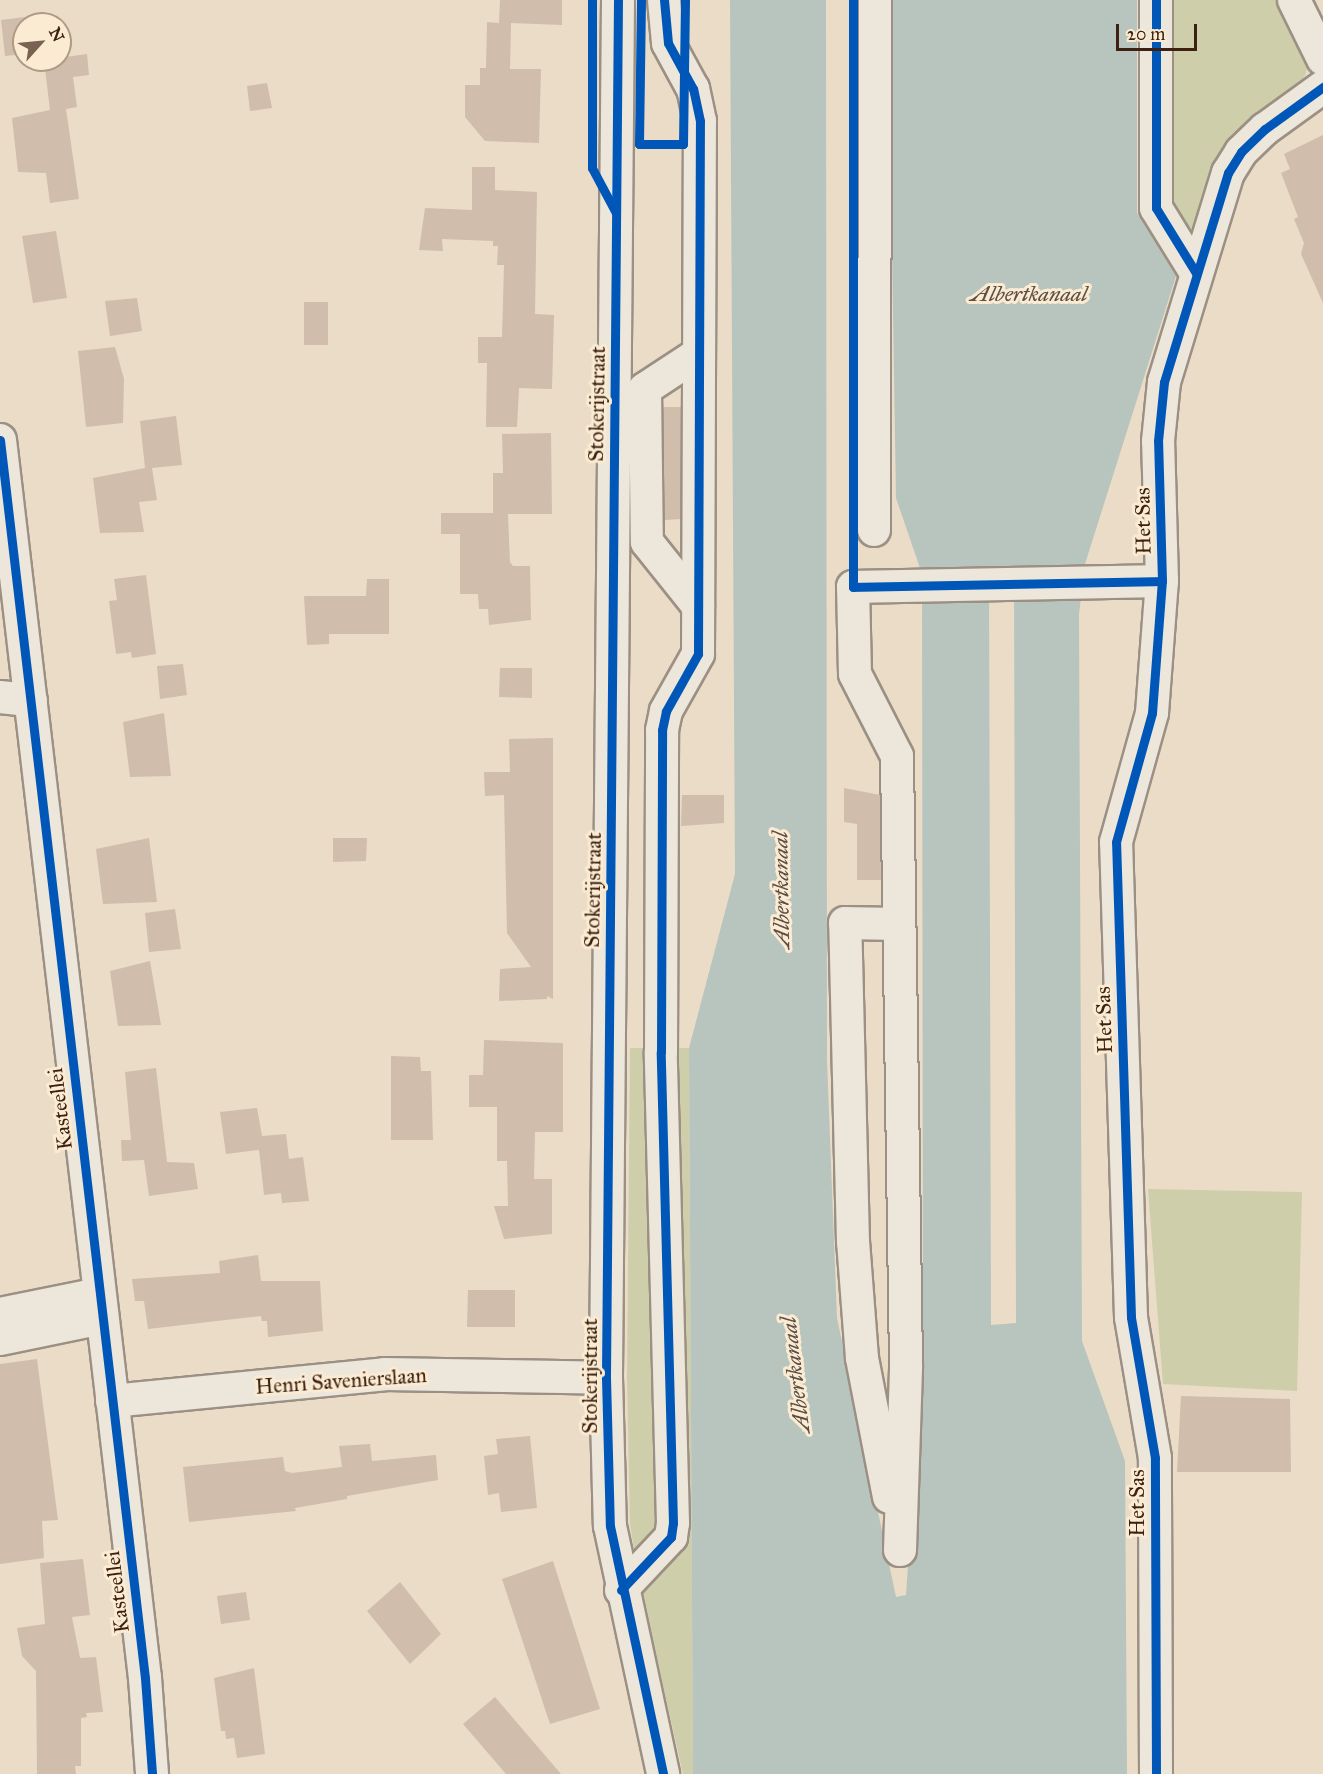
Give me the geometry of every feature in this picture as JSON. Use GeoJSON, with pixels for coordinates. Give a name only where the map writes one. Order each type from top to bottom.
{"type":"FeatureCollection","features":[{"type":"Feature","properties":{"kind":"street","name":"Stokerijstraat"},"geometry":{"type":"LineString","coordinates":[[618,0],[606,1378],[610,1526],[621,1590],[663,1774]]}},
{"type":"Feature","properties":{"kind":"street"},"geometry":{"type":"LineString","coordinates":[[621,1590],[671,1537],[673,1523],[662,1052],[662,730],[666,711],[695,663],[698,606],[699,103],[668,43],[664,0]]}},
{"type":"Feature","properties":{"kind":"street"},"geometry":{"type":"LineString","coordinates":[[874,530],[875,0]]}},
{"type":"Feature","properties":{"kind":"street"},"geometry":{"type":"LineString","coordinates":[[1156,0],[1156,208],[1197,273]]}},
{"type":"Feature","properties":{"kind":"street"},"geometry":{"type":"LineString","coordinates":[[1294,0],[1323,59]]}},
{"type":"Feature","properties":{"kind":"street","name":"Het Sas"},"geometry":{"type":"LineString","coordinates":[[1156,1774],[1155,1458],[1131,1317],[1116,842],[1152,714],[1162,581],[1158,441],[1164,382],[1228,173],[1241,152],[1265,129],[1323,87]]}},
{"type":"Feature","properties":{"kind":"street"},"geometry":{"type":"LineString","coordinates":[[698,354],[645,389],[647,542],[698,606]]}},
{"type":"Feature","properties":{"kind":"street","name":"Kasteellei"},"geometry":{"type":"LineString","coordinates":[[0,440],[146,1678],[152,1774]]}},
{"type":"Feature","properties":{"kind":"street"},"geometry":{"type":"LineString","coordinates":[[897,924],[845,923],[853,1242],[862,1358],[900,1550],[906,1365],[897,924],[897,756],[855,674],[853,586],[1162,581]]}},
{"type":"Feature","properties":{"kind":"street"},"geometry":{"type":"LineString","coordinates":[[0,697],[31,700]]}},
{"type":"Feature","properties":{"kind":"street"},"geometry":{"type":"LineString","coordinates":[[853,1242],[904,1242]]}},
{"type":"Feature","properties":{"kind":"street"},"geometry":{"type":"LineString","coordinates":[[0,1314],[101,1306]]}},
{"type":"Feature","properties":{"kind":"street"},"geometry":{"type":"LineString","coordinates":[[0,1339],[101,1306]]}},
{"type":"Feature","properties":{"kind":"street","name":"Henri Savenierslaan"},"geometry":{"type":"LineString","coordinates":[[112,1401],[385,1374],[606,1378]]}},
{"type":"Feature","properties":{"kind":"green space"},"geometry":{"type":"Polygon","coordinates":[[[1165,0],[1278,0],[1309,61],[1305,76],[1289,94],[1253,114],[1222,152],[1198,232],[1175,219],[1166,198],[1165,0]]]}},
{"type":"Feature","properties":{"kind":"green space"},"geometry":{"type":"Polygon","coordinates":[[[630,1048],[689,1048],[693,1774],[683,1774],[638,1575],[630,1524],[627,1378],[630,1048]]]}},
{"type":"Feature","properties":{"kind":"green space"},"geometry":{"type":"Polygon","coordinates":[[[1148,1189],[1302,1192],[1297,1391],[1163,1384],[1148,1189]]]}},
{"type":"Feature","properties":{"kind":"water","name":"Albertkanaal"},"geometry":{"type":"Polygon","coordinates":[[[730,0],[826,0],[827,1061],[837,1318],[896,1597],[906,1595],[923,1342],[922,574],[896,498],[888,0],[1137,0],[1137,213],[1176,276],[1085,564],[1079,614],[1082,1341],[1125,1461],[1127,1774],[693,1774],[689,1048],[735,874],[730,0]],[[989,572],[991,1325],[1016,1323],[1014,573],[989,572]]]}},
{"type":"Feature","properties":{"kind":"building"},"geometry":{"type":"Polygon","coordinates":[[[500,0],[562,0],[562,25],[511,23],[510,69],[541,69],[539,143],[485,141],[465,117],[465,85],[480,85],[480,68],[486,68],[487,22],[499,23],[500,0]]]}},
{"type":"Feature","properties":{"kind":"building"},"geometry":{"type":"Polygon","coordinates":[[[12,19],[12,55],[5,56],[1,20],[12,19]]]}},
{"type":"Feature","properties":{"kind":"building"},"geometry":{"type":"Polygon","coordinates":[[[87,54],[89,75],[73,77],[77,107],[66,109],[79,199],[50,203],[46,173],[18,172],[12,118],[50,110],[45,72],[72,72],[72,56],[87,54]]]}},
{"type":"Feature","properties":{"kind":"building"},"geometry":{"type":"Polygon","coordinates":[[[267,83],[272,108],[250,111],[247,86],[267,83]]]}},
{"type":"Feature","properties":{"kind":"building"},"geometry":{"type":"Polygon","coordinates":[[[1323,135],[1323,303],[1301,254],[1304,243],[1294,219],[1298,217],[1281,173],[1290,169],[1284,154],[1323,135]]]}},
{"type":"Feature","properties":{"kind":"building"},"geometry":{"type":"Polygon","coordinates":[[[472,167],[495,167],[495,190],[537,192],[535,314],[554,315],[552,389],[519,388],[517,427],[486,427],[487,363],[478,363],[478,337],[502,337],[504,265],[497,265],[498,246],[493,246],[493,241],[442,239],[443,251],[419,250],[425,208],[472,210],[472,167]]]}},
{"type":"Feature","properties":{"kind":"building"},"geometry":{"type":"Polygon","coordinates":[[[56,231],[67,298],[33,303],[22,236],[56,231]]]}},
{"type":"Feature","properties":{"kind":"building"},"geometry":{"type":"Polygon","coordinates":[[[137,298],[142,331],[110,336],[105,301],[137,298]]]}},
{"type":"Feature","properties":{"kind":"building"},"geometry":{"type":"Polygon","coordinates":[[[304,302],[328,302],[328,345],[304,345],[304,302]]]}},
{"type":"Feature","properties":{"kind":"building"},"geometry":{"type":"Polygon","coordinates":[[[115,347],[124,379],[123,423],[86,427],[78,351],[115,347]]]}},
{"type":"Feature","properties":{"kind":"building"},"geometry":{"type":"Polygon","coordinates":[[[663,407],[681,407],[681,519],[665,520],[663,407]]]}},
{"type":"Feature","properties":{"kind":"building"},"geometry":{"type":"Polygon","coordinates":[[[176,416],[182,465],[152,468],[157,500],[139,502],[144,532],[100,533],[93,478],[145,468],[140,421],[176,416]]]}},
{"type":"Feature","properties":{"kind":"building"},"geometry":{"type":"Polygon","coordinates":[[[551,433],[552,514],[508,514],[510,562],[513,566],[530,566],[531,620],[489,625],[488,609],[479,609],[478,594],[460,594],[460,534],[441,534],[441,513],[493,513],[493,473],[503,473],[502,434],[551,433]]]}},
{"type":"Feature","properties":{"kind":"building"},"geometry":{"type":"Polygon","coordinates":[[[146,575],[156,654],[132,658],[131,652],[116,654],[109,601],[117,600],[114,579],[146,575]]]}},
{"type":"Feature","properties":{"kind":"building"},"geometry":{"type":"Polygon","coordinates":[[[367,579],[389,579],[389,634],[329,634],[329,644],[307,645],[304,596],[366,596],[367,579]]]}},
{"type":"Feature","properties":{"kind":"building"},"geometry":{"type":"Polygon","coordinates":[[[183,664],[187,695],[160,699],[157,666],[183,664]]]}},
{"type":"Feature","properties":{"kind":"building"},"geometry":{"type":"Polygon","coordinates":[[[500,668],[532,668],[532,698],[499,697],[500,668]]]}},
{"type":"Feature","properties":{"kind":"building"},"geometry":{"type":"Polygon","coordinates":[[[164,713],[171,776],[130,777],[123,722],[164,713]]]}},
{"type":"Feature","properties":{"kind":"building"},"geometry":{"type":"Polygon","coordinates":[[[553,738],[553,999],[547,996],[547,999],[499,1001],[500,969],[531,967],[507,933],[504,795],[485,796],[484,772],[510,772],[509,739],[553,738]]]}},
{"type":"Feature","properties":{"kind":"building"},"geometry":{"type":"Polygon","coordinates":[[[844,788],[880,795],[881,880],[857,880],[857,824],[844,822],[844,788]]]}},
{"type":"Feature","properties":{"kind":"building"},"geometry":{"type":"Polygon","coordinates":[[[682,795],[724,795],[724,823],[681,826],[682,795]]]}},
{"type":"Feature","properties":{"kind":"building"},"geometry":{"type":"Polygon","coordinates":[[[149,838],[157,902],[103,904],[96,849],[149,838]]]}},
{"type":"Feature","properties":{"kind":"building"},"geometry":{"type":"Polygon","coordinates":[[[333,838],[367,838],[366,861],[333,862],[333,838]]]}},
{"type":"Feature","properties":{"kind":"building"},"geometry":{"type":"Polygon","coordinates":[[[175,909],[181,949],[149,952],[145,913],[175,909]]]}},
{"type":"Feature","properties":{"kind":"building"},"geometry":{"type":"Polygon","coordinates":[[[150,961],[161,1025],[118,1026],[110,971],[150,961]]]}},
{"type":"Feature","properties":{"kind":"building"},"geometry":{"type":"Polygon","coordinates":[[[484,1040],[563,1043],[563,1132],[535,1132],[534,1179],[552,1179],[552,1234],[504,1239],[494,1206],[508,1206],[507,1161],[497,1161],[497,1107],[469,1107],[469,1075],[483,1075],[484,1040]]]}},
{"type":"Feature","properties":{"kind":"building"},"geometry":{"type":"Polygon","coordinates":[[[391,1056],[420,1057],[421,1071],[431,1071],[433,1140],[391,1140],[391,1056]]]}},
{"type":"Feature","properties":{"kind":"building"},"geometry":{"type":"Polygon","coordinates":[[[156,1068],[167,1162],[194,1163],[198,1189],[149,1196],[144,1160],[122,1161],[121,1140],[131,1140],[125,1072],[156,1068]]]}},
{"type":"Feature","properties":{"kind":"building"},"geometry":{"type":"Polygon","coordinates":[[[257,1108],[262,1136],[286,1134],[289,1159],[303,1157],[309,1201],[282,1203],[281,1193],[264,1195],[259,1150],[226,1154],[220,1112],[257,1108]]]}},
{"type":"Feature","properties":{"kind":"building"},"geometry":{"type":"Polygon","coordinates":[[[258,1255],[261,1281],[320,1281],[323,1331],[268,1337],[267,1321],[262,1321],[261,1316],[148,1329],[144,1301],[135,1301],[132,1279],[220,1273],[219,1261],[258,1255]]]}},
{"type":"Feature","properties":{"kind":"building"},"geometry":{"type":"Polygon","coordinates":[[[468,1290],[515,1290],[515,1327],[467,1327],[468,1290]]]}},
{"type":"Feature","properties":{"kind":"building"},"geometry":{"type":"Polygon","coordinates":[[[37,1359],[58,1520],[42,1521],[44,1558],[0,1564],[0,1364],[37,1359]]]}},
{"type":"Feature","properties":{"kind":"building"},"geometry":{"type":"Polygon","coordinates":[[[1181,1396],[1290,1399],[1291,1472],[1177,1472],[1181,1396]]]}},
{"type":"Feature","properties":{"kind":"building"},"geometry":{"type":"Polygon","coordinates":[[[530,1436],[537,1508],[501,1512],[499,1493],[488,1495],[484,1456],[498,1454],[496,1439],[530,1436]]]}},
{"type":"Feature","properties":{"kind":"building"},"geometry":{"type":"Polygon","coordinates":[[[370,1444],[372,1461],[436,1455],[438,1480],[347,1496],[347,1499],[295,1508],[296,1511],[189,1522],[183,1467],[283,1457],[285,1471],[292,1473],[342,1467],[339,1446],[370,1444]]]}},
{"type":"Feature","properties":{"kind":"building"},"geometry":{"type":"Polygon","coordinates":[[[83,1559],[90,1615],[72,1617],[80,1658],[96,1657],[103,1712],[86,1713],[87,1717],[81,1718],[81,1766],[75,1766],[76,1774],[37,1774],[36,1671],[22,1656],[17,1628],[45,1624],[40,1563],[83,1559]]]}},
{"type":"Feature","properties":{"kind":"building"},"geometry":{"type":"Polygon","coordinates":[[[553,1561],[600,1709],[550,1724],[502,1579],[553,1561]]]}},
{"type":"Feature","properties":{"kind":"building"},"geometry":{"type":"Polygon","coordinates":[[[400,1582],[441,1634],[410,1664],[367,1611],[400,1582]]]}},
{"type":"Feature","properties":{"kind":"building"},"geometry":{"type":"Polygon","coordinates":[[[246,1592],[250,1620],[221,1624],[217,1596],[246,1592]]]}},
{"type":"Feature","properties":{"kind":"building"},"geometry":{"type":"Polygon","coordinates":[[[254,1668],[265,1754],[237,1758],[234,1738],[226,1739],[225,1731],[221,1731],[214,1678],[254,1668]]]}},
{"type":"Feature","properties":{"kind":"building"},"geometry":{"type":"Polygon","coordinates":[[[495,1697],[561,1774],[506,1774],[463,1724],[495,1697]]]}},
{"type":"Feature","properties":{"kind":"cycle path"},"geometry":{"type":"LineString","coordinates":[[592,0],[592,168],[616,213]]}},
{"type":"Feature","properties":{"kind":"cycle path"},"geometry":{"type":"LineString","coordinates":[[618,0],[606,1378],[610,1526],[663,1774]]}},
{"type":"Feature","properties":{"kind":"cycle path"},"geometry":{"type":"LineString","coordinates":[[641,0],[639,144],[683,144],[685,0]]}},
{"type":"Feature","properties":{"kind":"cycle path"},"geometry":{"type":"LineString","coordinates":[[621,1590],[671,1537],[673,1523],[661,1052],[662,730],[666,711],[698,654],[700,121],[693,89],[668,43],[664,0]]}},
{"type":"Feature","properties":{"kind":"cycle path"},"geometry":{"type":"LineString","coordinates":[[853,0],[853,587],[1162,581]]}},
{"type":"Feature","properties":{"kind":"cycle path"},"geometry":{"type":"LineString","coordinates":[[1156,0],[1156,208],[1196,273]]}},
{"type":"Feature","properties":{"kind":"cycle path"},"geometry":{"type":"LineString","coordinates":[[1156,1774],[1155,1458],[1131,1317],[1116,842],[1152,713],[1162,581],[1158,441],[1164,382],[1228,173],[1241,152],[1265,129],[1323,87]]}},
{"type":"Feature","properties":{"kind":"cycle path"},"geometry":{"type":"LineString","coordinates":[[0,440],[145,1678],[152,1774]]}}]}
